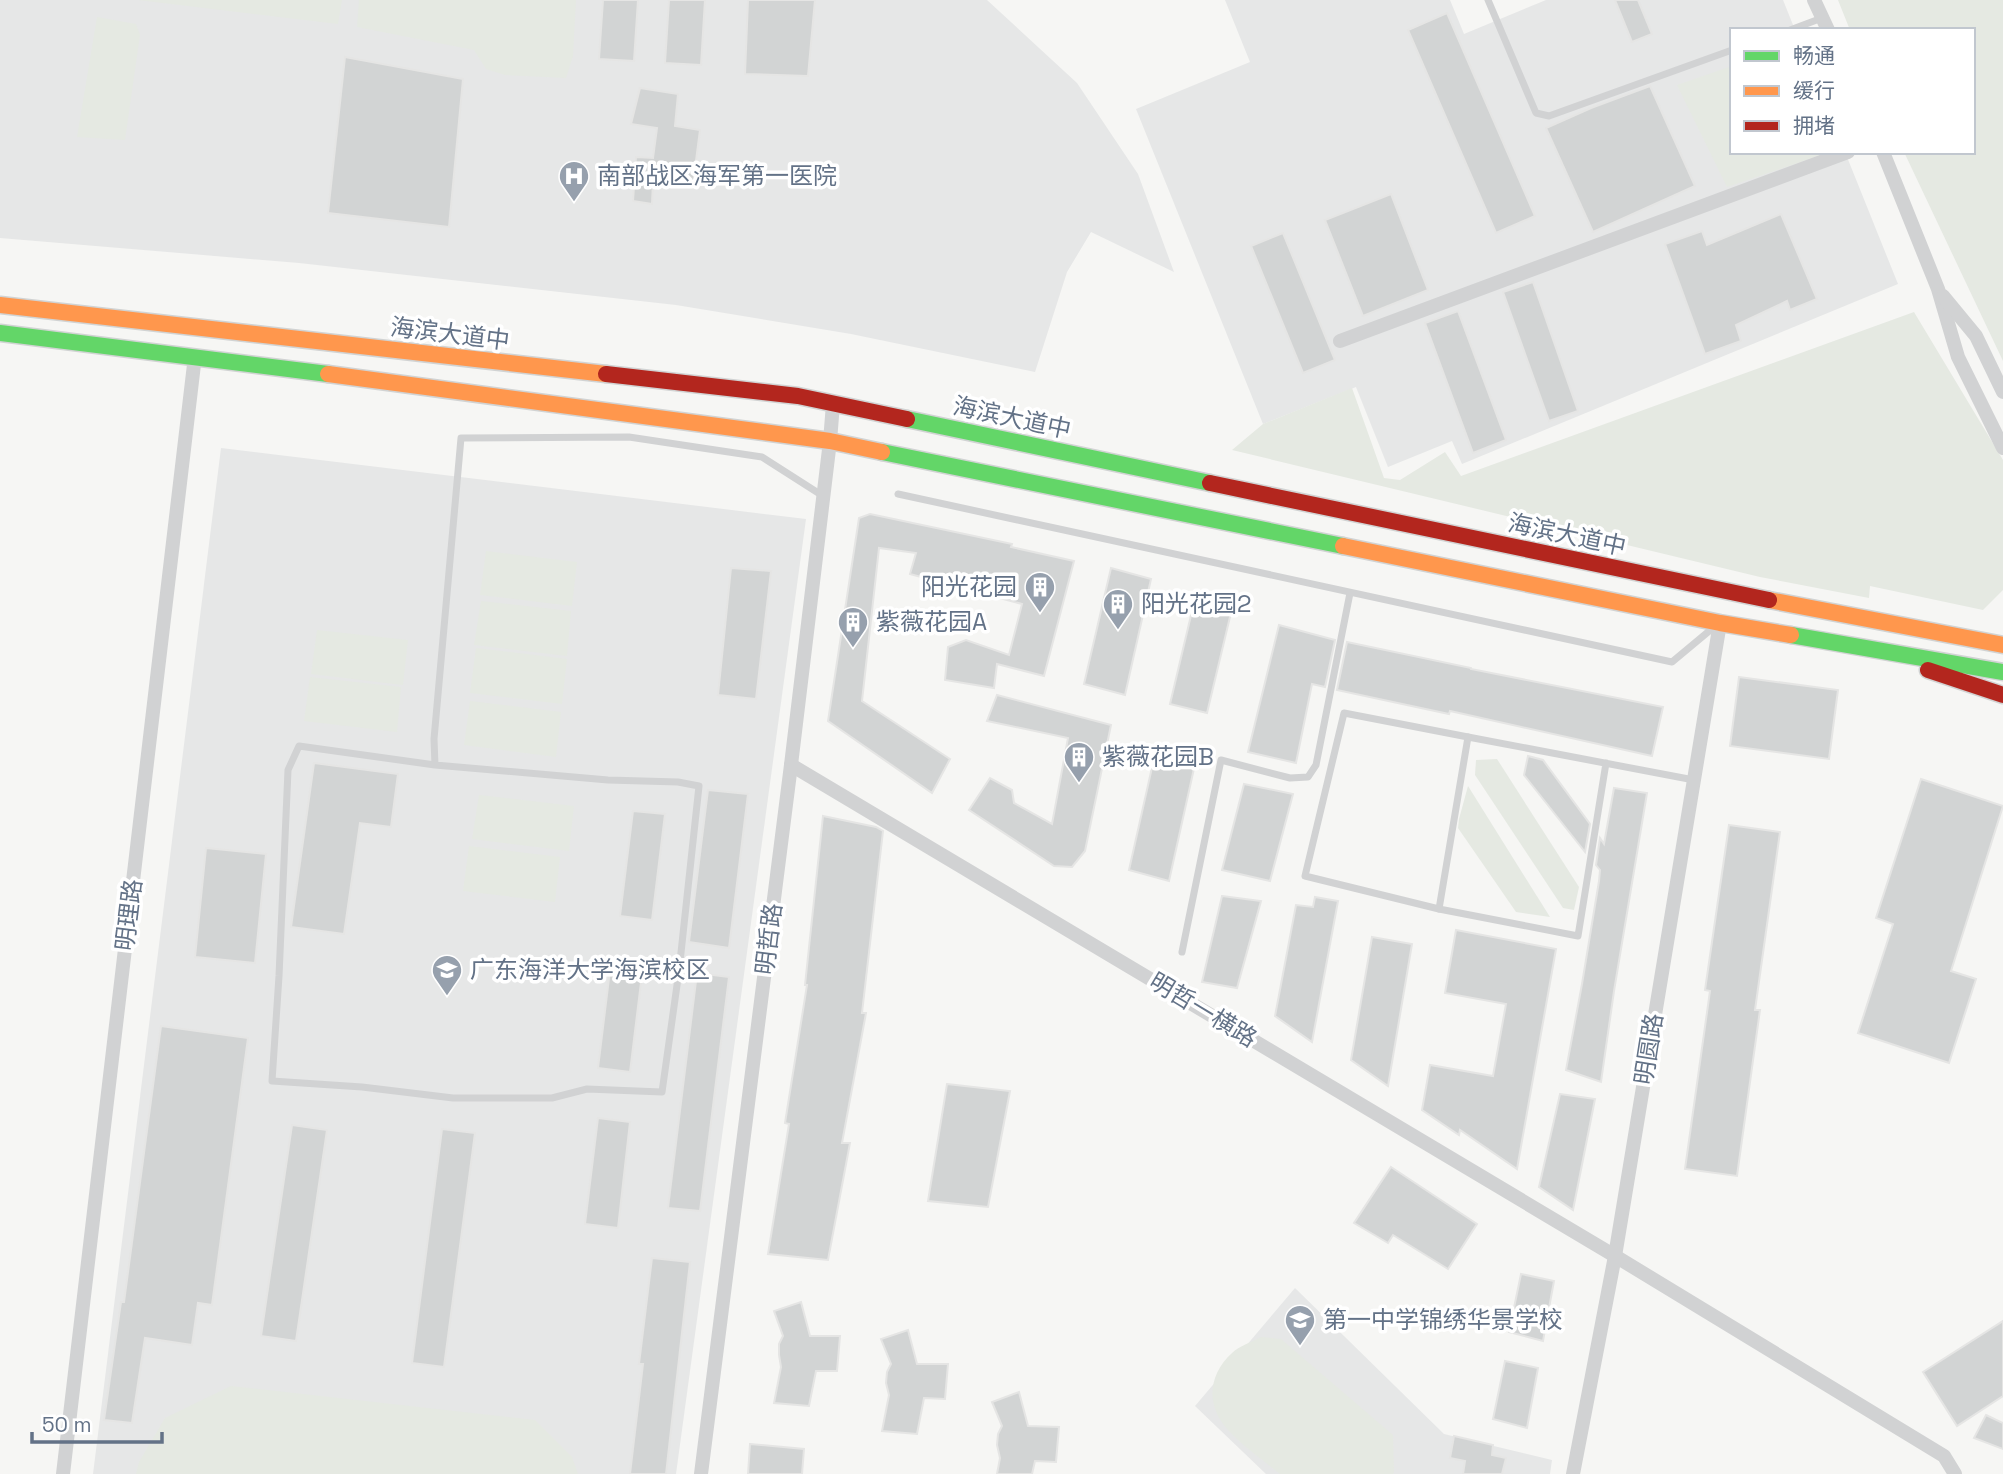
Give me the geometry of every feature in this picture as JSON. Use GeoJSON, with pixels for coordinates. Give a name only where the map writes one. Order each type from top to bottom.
{"type":"FeatureCollection","features":[{"type":"Feature","properties":{"kind":"main road","name":"海滨大道中"},"geometry":{"type":"LineString","coordinates":[[0,305],[798,396],[1723,591],[2003,645]]}},
{"type":"Feature","properties":{"kind":"main road"},"geometry":{"type":"LineString","coordinates":[[0,333],[195,356],[830,441],[1720,623],[2003,672]]}},
{"type":"Feature","properties":{"kind":"main road"},"geometry":{"type":"LineString","coordinates":[[1839,643],[2003,695]]}},
{"type":"Feature","properties":{"kind":"street"},"geometry":{"type":"LineString","coordinates":[[1814,0],[1825,24]]}},
{"type":"Feature","properties":{"kind":"street"},"geometry":{"type":"LineString","coordinates":[[1340,341],[1842,154]]}},
{"type":"Feature","properties":{"kind":"street"},"geometry":{"type":"LineString","coordinates":[[1884,154],[1938,289],[1958,357],[2003,448]]}},
{"type":"Feature","properties":{"kind":"street"},"geometry":{"type":"LineString","coordinates":[[1938,289],[1976,336],[2003,391]]}},
{"type":"Feature","properties":{"kind":"street","name":"明理路"},"geometry":{"type":"LineString","coordinates":[[64,1474],[195,356]]}},
{"type":"Feature","properties":{"kind":"street","name":"明哲路"},"geometry":{"type":"LineString","coordinates":[[701,1474],[792,765],[833,404]]}},
{"type":"Feature","properties":{"kind":"street","name":"明圆路"},"geometry":{"type":"LineString","coordinates":[[1573,1474],[1615,1256],[1720,623]]}},
{"type":"Feature","properties":{"kind":"street","name":"明哲一横路"},"geometry":{"type":"LineString","coordinates":[[792,765],[1615,1256],[1944,1456],[1955,1474]]}},
{"type":"Feature","properties":{"kind":"lane"},"geometry":{"type":"LineString","coordinates":[[1488,0],[1536,113],[1549,116],[1730,52]]}},
{"type":"Feature","properties":{"kind":"lane"},"geometry":{"type":"LineString","coordinates":[[1802,28],[1825,24]]}},
{"type":"Feature","properties":{"kind":"lane"},"geometry":{"type":"LineString","coordinates":[[435,765],[434,739],[461,438],[629,437],[762,457],[823,496]]}},
{"type":"Feature","properties":{"kind":"lane"},"geometry":{"type":"LineString","coordinates":[[898,494],[1672,662],[1720,623]]}},
{"type":"Feature","properties":{"kind":"lane"},"geometry":{"type":"LineString","coordinates":[[1182,952],[1222,760],[1290,778],[1308,777],[1316,765],[1350,593]]}},
{"type":"Feature","properties":{"kind":"lane"},"geometry":{"type":"LineString","coordinates":[[1606,763],[1578,936],[1439,909],[1306,876],[1344,713],[1468,737],[1606,763],[1694,780]]}},
{"type":"Feature","properties":{"kind":"lane"},"geometry":{"type":"LineString","coordinates":[[1439,909],[1468,737]]}},
{"type":"Feature","properties":{"kind":"lane"},"geometry":{"type":"LineString","coordinates":[[299,746],[435,765],[608,780],[678,782],[699,786],[679,971],[662,1092],[587,1089],[552,1098],[453,1098],[362,1087],[272,1081],[288,770],[299,746]]}},
{"type":"Feature","properties":{"kind":"shaded area","name":"南部战区海军第一医院"},"geometry":{"type":"Polygon","coordinates":[[[0,0],[987,0],[1077,83],[1138,174],[1174,272],[1091,232],[1067,272],[1035,372],[851,334],[676,305],[299,263],[0,238],[0,0]]]}},
{"type":"Feature","properties":{"kind":"shaded area"},"geometry":{"type":"Polygon","coordinates":[[[138,0],[342,0],[338,24],[138,0]]]}},
{"type":"Feature","properties":{"kind":"shaded area"},"geometry":{"type":"Polygon","coordinates":[[[359,0],[576,0],[573,56],[566,78],[505,75],[486,69],[474,50],[357,27],[359,0]]]}},
{"type":"Feature","properties":{"kind":"shaded area"},"geometry":{"type":"Polygon","coordinates":[[[1225,0],[1450,0],[1464,34],[1546,0],[1783,0],[1794,28],[1730,28],[1730,154],[1846,154],[1898,284],[1462,464],[1452,441],[1388,467],[1356,387],[1263,424],[1136,109],[1250,62],[1225,0]]]}},
{"type":"Feature","properties":{"kind":"shaded area"},"geometry":{"type":"Polygon","coordinates":[[[1838,0],[2003,0],[2003,361],[1905,154],[1975,154],[1975,28],[1849,28],[1838,0]]]}},
{"type":"Feature","properties":{"kind":"shaded area"},"geometry":{"type":"Polygon","coordinates":[[[97,17],[136,24],[140,35],[125,140],[77,137],[97,17]]]}},
{"type":"Feature","properties":{"kind":"shaded area"},"geometry":{"type":"Polygon","coordinates":[[[1730,67],[1730,154],[1824,154],[1727,187],[1677,85],[1730,67]]]}},
{"type":"Feature","properties":{"kind":"shaded area"},"geometry":{"type":"Polygon","coordinates":[[[1914,312],[2003,460],[2003,590],[1983,610],[1870,586],[1869,598],[1760,577],[1232,450],[1263,424],[1352,388],[1384,478],[1400,480],[1445,452],[1461,476],[1914,312]]]}},
{"type":"Feature","properties":{"kind":"shaded area","name":"广东海洋大学海滨校区"},"geometry":{"type":"Polygon","coordinates":[[[221,448],[806,519],[676,1474],[93,1474],[221,448]]]}},
{"type":"Feature","properties":{"kind":"shaded area"},"geometry":{"type":"Polygon","coordinates":[[[486,551],[577,562],[572,606],[480,595],[486,551]]]}},
{"type":"Feature","properties":{"kind":"shaded area"},"geometry":{"type":"Polygon","coordinates":[[[481,601],[571,611],[567,656],[474,645],[481,601]]]}},
{"type":"Feature","properties":{"kind":"shaded area"},"geometry":{"type":"Polygon","coordinates":[[[317,630],[408,640],[403,685],[311,674],[317,630]]]}},
{"type":"Feature","properties":{"kind":"shaded area"},"geometry":{"type":"Polygon","coordinates":[[[476,648],[567,659],[562,704],[470,693],[476,648]]]}},
{"type":"Feature","properties":{"kind":"shaded area"},"geometry":{"type":"Polygon","coordinates":[[[310,677],[401,687],[397,732],[304,721],[310,677]]]}},
{"type":"Feature","properties":{"kind":"shaded area"},"geometry":{"type":"Polygon","coordinates":[[[470,701],[561,712],[556,757],[464,745],[470,701]]]}},
{"type":"Feature","properties":{"kind":"shaded area"},"geometry":{"type":"Polygon","coordinates":[[[1497,759],[1579,887],[1574,910],[1563,908],[1475,775],[1476,760],[1497,759]]]}},
{"type":"Feature","properties":{"kind":"shaded area"},"geometry":{"type":"Polygon","coordinates":[[[1468,786],[1550,917],[1516,912],[1458,828],[1468,786]]]}},
{"type":"Feature","properties":{"kind":"shaded area"},"geometry":{"type":"Polygon","coordinates":[[[479,795],[574,806],[569,851],[472,839],[479,795]]]}},
{"type":"Feature","properties":{"kind":"shaded area"},"geometry":{"type":"Polygon","coordinates":[[[469,846],[560,857],[555,902],[463,891],[469,846]]]}},
{"type":"Feature","properties":{"kind":"shaded area","name":"第一中学锦绣华景学校"},"geometry":{"type":"Polygon","coordinates":[[[1295,1288],[1444,1434],[1552,1460],[1550,1474],[1266,1474],[1195,1406],[1295,1288]]]}},
{"type":"Feature","properties":{"kind":"shaded area"},"geometry":{"type":"Polygon","coordinates":[[[1261,1337],[1281,1339],[1393,1435],[1393,1474],[1280,1474],[1229,1431],[1216,1412],[1213,1402],[1214,1381],[1232,1353],[1261,1337]]]}},
{"type":"Feature","properties":{"kind":"shaded area"},"geometry":{"type":"Polygon","coordinates":[[[231,1386],[535,1420],[572,1457],[578,1474],[136,1474],[139,1462],[165,1418],[231,1386]]]}},
{"type":"Feature","properties":{"kind":"building"},"geometry":{"type":"Polygon","coordinates":[[[603,0],[638,0],[634,61],[599,59],[603,0]]]}},
{"type":"Feature","properties":{"kind":"building"},"geometry":{"type":"Polygon","coordinates":[[[669,0],[705,0],[701,65],[665,63],[669,0]]]}},
{"type":"Feature","properties":{"kind":"building"},"geometry":{"type":"Polygon","coordinates":[[[748,0],[815,0],[808,76],[745,74],[748,0]]]}},
{"type":"Feature","properties":{"kind":"building"},"geometry":{"type":"Polygon","coordinates":[[[1615,0],[1638,0],[1652,34],[1632,42],[1615,0]]]}},
{"type":"Feature","properties":{"kind":"building"},"geometry":{"type":"Polygon","coordinates":[[[1447,13],[1535,216],[1496,233],[1408,30],[1447,13]]]}},
{"type":"Feature","properties":{"kind":"building"},"geometry":{"type":"Polygon","coordinates":[[[345,57],[463,79],[449,227],[328,213],[345,57]]]}},
{"type":"Feature","properties":{"kind":"building"},"geometry":{"type":"Polygon","coordinates":[[[1650,86],[1695,186],[1593,232],[1546,128],[1650,86]]]}},
{"type":"Feature","properties":{"kind":"building"},"geometry":{"type":"Polygon","coordinates":[[[640,88],[678,94],[675,126],[700,130],[693,184],[653,180],[652,204],[633,201],[636,157],[653,158],[657,128],[631,124],[640,88]]]}},
{"type":"Feature","properties":{"kind":"building"},"geometry":{"type":"Polygon","coordinates":[[[1391,194],[1428,290],[1363,316],[1325,220],[1391,194]]]}},
{"type":"Feature","properties":{"kind":"building"},"geometry":{"type":"Polygon","coordinates":[[[1781,214],[1817,299],[1790,310],[1787,301],[1736,325],[1741,341],[1705,354],[1665,244],[1702,231],[1707,245],[1781,214]]]}},
{"type":"Feature","properties":{"kind":"building"},"geometry":{"type":"Polygon","coordinates":[[[1283,233],[1335,360],[1303,373],[1251,246],[1283,233]]]}},
{"type":"Feature","properties":{"kind":"building"},"geometry":{"type":"Polygon","coordinates":[[[1533,282],[1578,411],[1549,421],[1503,292],[1533,282]]]}},
{"type":"Feature","properties":{"kind":"building"},"geometry":{"type":"Polygon","coordinates":[[[1458,311],[1506,440],[1473,453],[1425,323],[1458,311]]]}},
{"type":"Feature","properties":{"kind":"building","name":"紫薇花园A"},"geometry":{"type":"Polygon","coordinates":[[[870,514],[1012,544],[1011,547],[1074,561],[1044,676],[997,664],[994,688],[945,680],[948,647],[966,640],[1009,655],[1022,604],[910,574],[916,553],[879,548],[862,701],[950,759],[932,793],[828,721],[859,518],[870,514]]]}},
{"type":"Feature","properties":{"kind":"building"},"geometry":{"type":"Polygon","coordinates":[[[731,568],[771,571],[756,699],[718,695],[731,568]]]}},
{"type":"Feature","properties":{"kind":"building","name":"阳光花园2"},"geometry":{"type":"Polygon","coordinates":[[[1111,568],[1151,579],[1125,695],[1084,684],[1111,568]]]}},
{"type":"Feature","properties":{"kind":"building"},"geometry":{"type":"Polygon","coordinates":[[[1197,590],[1235,596],[1207,713],[1170,704],[1197,590]]]}},
{"type":"Feature","properties":{"kind":"building"},"geometry":{"type":"Polygon","coordinates":[[[1279,625],[1335,640],[1325,687],[1312,684],[1296,763],[1248,752],[1279,625]]]}},
{"type":"Feature","properties":{"kind":"building"},"geometry":{"type":"Polygon","coordinates":[[[1347,642],[1663,707],[1652,756],[1450,711],[1449,714],[1337,690],[1347,642]]]}},
{"type":"Feature","properties":{"kind":"building"},"geometry":{"type":"Polygon","coordinates":[[[1739,677],[1838,690],[1829,759],[1730,746],[1739,677]]]}},
{"type":"Feature","properties":{"kind":"building","name":"紫薇花园B"},"geometry":{"type":"Polygon","coordinates":[[[997,695],[1111,725],[1085,851],[1072,867],[1054,866],[969,810],[990,778],[1012,790],[1014,803],[1052,824],[1068,738],[987,721],[997,695]]]}},
{"type":"Feature","properties":{"kind":"building"},"geometry":{"type":"Polygon","coordinates":[[[1155,754],[1195,764],[1169,881],[1129,870],[1155,754]]]}},
{"type":"Feature","properties":{"kind":"building"},"geometry":{"type":"Polygon","coordinates":[[[1528,756],[1543,760],[1590,824],[1585,852],[1524,775],[1528,756]]]}},
{"type":"Feature","properties":{"kind":"building"},"geometry":{"type":"Polygon","coordinates":[[[314,763],[398,774],[391,827],[360,823],[344,934],[291,927],[314,763]]]}},
{"type":"Feature","properties":{"kind":"building"},"geometry":{"type":"Polygon","coordinates":[[[1921,779],[2003,806],[1951,971],[1976,979],[1949,1063],[1858,1033],[1893,924],[1876,918],[1921,779]]]}},
{"type":"Feature","properties":{"kind":"building"},"geometry":{"type":"Polygon","coordinates":[[[1244,784],[1293,794],[1270,881],[1222,870],[1244,784]]]}},
{"type":"Feature","properties":{"kind":"building"},"geometry":{"type":"Polygon","coordinates":[[[1614,788],[1647,793],[1601,1082],[1566,1070],[1599,881],[1600,870],[1596,865],[1600,838],[1604,844],[1614,788]]]}},
{"type":"Feature","properties":{"kind":"building"},"geometry":{"type":"Polygon","coordinates":[[[708,790],[748,794],[729,948],[689,942],[708,790]]]}},
{"type":"Feature","properties":{"kind":"building"},"geometry":{"type":"Polygon","coordinates":[[[633,811],[665,814],[652,920],[620,916],[633,811]]]}},
{"type":"Feature","properties":{"kind":"building"},"geometry":{"type":"Polygon","coordinates":[[[823,816],[876,827],[883,831],[862,1013],[866,1013],[842,1143],[850,1143],[828,1260],[768,1254],[789,1124],[785,1123],[807,985],[823,816]]]}},
{"type":"Feature","properties":{"kind":"building"},"geometry":{"type":"Polygon","coordinates":[[[1729,825],[1780,832],[1755,1010],[1760,1010],[1737,1176],[1685,1169],[1710,991],[1705,990],[1729,825]]]}},
{"type":"Feature","properties":{"kind":"building"},"geometry":{"type":"Polygon","coordinates":[[[206,848],[266,854],[255,963],[195,957],[206,848]]]}},
{"type":"Feature","properties":{"kind":"building"},"geometry":{"type":"Polygon","coordinates":[[[1222,896],[1261,901],[1237,988],[1202,982],[1222,896]]]}},
{"type":"Feature","properties":{"kind":"building"},"geometry":{"type":"Polygon","coordinates":[[[1315,897],[1338,901],[1312,1042],[1275,1016],[1296,905],[1313,907],[1315,897]]]}},
{"type":"Feature","properties":{"kind":"building"},"geometry":{"type":"Polygon","coordinates":[[[1456,930],[1556,949],[1517,1169],[1460,1130],[1459,1135],[1422,1110],[1430,1065],[1493,1076],[1506,1004],[1445,993],[1456,930]]]}},
{"type":"Feature","properties":{"kind":"building"},"geometry":{"type":"Polygon","coordinates":[[[1372,937],[1412,944],[1388,1086],[1351,1060],[1372,937]]]}},
{"type":"Feature","properties":{"kind":"building"},"geometry":{"type":"Polygon","coordinates":[[[611,962],[643,966],[630,1072],[598,1068],[611,962]]]}},
{"type":"Feature","properties":{"kind":"building"},"geometry":{"type":"Polygon","coordinates":[[[697,973],[729,977],[700,1211],[668,1208],[697,973]]]}},
{"type":"Feature","properties":{"kind":"building"},"geometry":{"type":"Polygon","coordinates":[[[161,1026],[248,1038],[212,1305],[198,1303],[192,1345],[145,1338],[132,1423],[104,1420],[121,1302],[124,1302],[161,1026]]]}},
{"type":"Feature","properties":{"kind":"building"},"geometry":{"type":"Polygon","coordinates":[[[947,1084],[1010,1091],[988,1207],[928,1201],[947,1084]]]}},
{"type":"Feature","properties":{"kind":"building"},"geometry":{"type":"Polygon","coordinates":[[[1560,1094],[1595,1099],[1573,1210],[1539,1187],[1560,1094]]]}},
{"type":"Feature","properties":{"kind":"building"},"geometry":{"type":"Polygon","coordinates":[[[598,1118],[630,1122],[618,1228],[585,1224],[598,1118]]]}},
{"type":"Feature","properties":{"kind":"building"},"geometry":{"type":"Polygon","coordinates":[[[292,1125],[327,1130],[296,1341],[261,1336],[292,1125]]]}},
{"type":"Feature","properties":{"kind":"building"},"geometry":{"type":"Polygon","coordinates":[[[442,1129],[475,1133],[444,1367],[412,1363],[442,1129]]]}},
{"type":"Feature","properties":{"kind":"building"},"geometry":{"type":"Polygon","coordinates":[[[1391,1167],[1477,1224],[1448,1269],[1393,1235],[1388,1243],[1354,1223],[1391,1167]]]}},
{"type":"Feature","properties":{"kind":"building"},"geometry":{"type":"Polygon","coordinates":[[[652,1258],[690,1262],[666,1474],[630,1474],[643,1364],[639,1364],[652,1258]]]}},
{"type":"Feature","properties":{"kind":"building"},"geometry":{"type":"Polygon","coordinates":[[[1521,1274],[1554,1281],[1543,1341],[1509,1332],[1521,1274]]]}},
{"type":"Feature","properties":{"kind":"building"},"geometry":{"type":"Polygon","coordinates":[[[801,1302],[810,1336],[840,1336],[837,1371],[816,1371],[809,1406],[774,1403],[781,1367],[779,1344],[783,1336],[774,1311],[801,1302]]]}},
{"type":"Feature","properties":{"kind":"building"},"geometry":{"type":"Polygon","coordinates":[[[2003,1321],[2003,1396],[1957,1426],[1923,1372],[2003,1321]]]}},
{"type":"Feature","properties":{"kind":"building"},"geometry":{"type":"Polygon","coordinates":[[[908,1330],[917,1364],[948,1364],[945,1399],[924,1398],[917,1434],[882,1431],[889,1395],[887,1372],[891,1364],[881,1339],[908,1330]]]}},
{"type":"Feature","properties":{"kind":"building"},"geometry":{"type":"Polygon","coordinates":[[[1505,1361],[1538,1368],[1527,1428],[1493,1419],[1505,1361]]]}},
{"type":"Feature","properties":{"kind":"building"},"geometry":{"type":"Polygon","coordinates":[[[1019,1392],[1028,1426],[1059,1427],[1056,1462],[1035,1461],[1032,1474],[997,1474],[1000,1458],[998,1434],[1002,1426],[992,1402],[1019,1392]]]}},
{"type":"Feature","properties":{"kind":"building"},"geometry":{"type":"Polygon","coordinates":[[[1986,1415],[2003,1423],[2003,1449],[1974,1438],[1986,1415]]]}},
{"type":"Feature","properties":{"kind":"building"},"geometry":{"type":"Polygon","coordinates":[[[1454,1436],[1493,1445],[1492,1455],[1506,1458],[1502,1474],[1463,1474],[1465,1461],[1450,1458],[1454,1436]]]}},
{"type":"Feature","properties":{"kind":"building"},"geometry":{"type":"Polygon","coordinates":[[[750,1444],[804,1449],[802,1474],[748,1474],[750,1444]]]}},
{"type":"Feature","properties":{"kind":"traffic: fast"},"geometry":{"type":"LineString","coordinates":[[0,333],[328,374]]}},
{"type":"Feature","properties":{"kind":"traffic: fast"},"geometry":{"type":"LineString","coordinates":[[907,419],[1210,483]]}},
{"type":"Feature","properties":{"kind":"traffic: fast"},"geometry":{"type":"LineString","coordinates":[[882,452],[1343,546]]}},
{"type":"Feature","properties":{"kind":"traffic: fast"},"geometry":{"type":"LineString","coordinates":[[1791,635],[2003,672]]}},
{"type":"Feature","properties":{"kind":"traffic: slow"},"geometry":{"type":"LineString","coordinates":[[0,305],[606,374]]}},
{"type":"Feature","properties":{"kind":"traffic: slow"},"geometry":{"type":"LineString","coordinates":[[328,374],[830,441],[882,452]]}},
{"type":"Feature","properties":{"kind":"traffic: slow"},"geometry":{"type":"LineString","coordinates":[[1343,546],[1791,635]]}},
{"type":"Feature","properties":{"kind":"traffic: slow"},"geometry":{"type":"LineString","coordinates":[[1769,600],[2003,645]]}},
{"type":"Feature","properties":{"kind":"traffic: jam"},"geometry":{"type":"LineString","coordinates":[[606,374],[798,396],[907,419]]}},
{"type":"Feature","properties":{"kind":"traffic: jam"},"geometry":{"type":"LineString","coordinates":[[1210,483],[1769,600]]}},
{"type":"Feature","properties":{"kind":"traffic: jam"},"geometry":{"type":"LineString","coordinates":[[1928,670],[2003,695]]}},
{"type":"Feature","properties":{"kind":"place","name":"南部战区海军第一医院"},"geometry":{"type":"Point","coordinates":[574,203]}},
{"type":"Feature","properties":{"kind":"place","name":"阳光花园"},"geometry":{"type":"Point","coordinates":[1040,614]}},
{"type":"Feature","properties":{"kind":"place","name":"阳光花园2"},"geometry":{"type":"Point","coordinates":[1118,631]}},
{"type":"Feature","properties":{"kind":"place","name":"紫薇花园A"},"geometry":{"type":"Point","coordinates":[853,649]}},
{"type":"Feature","properties":{"kind":"place","name":"紫薇花园B"},"geometry":{"type":"Point","coordinates":[1079,784]}},
{"type":"Feature","properties":{"kind":"place","name":"广东海洋大学海滨校区"},"geometry":{"type":"Point","coordinates":[447,997]}},
{"type":"Feature","properties":{"kind":"place","name":"第一中学锦绣华景学校"},"geometry":{"type":"Point","coordinates":[1300,1347]}}]}
